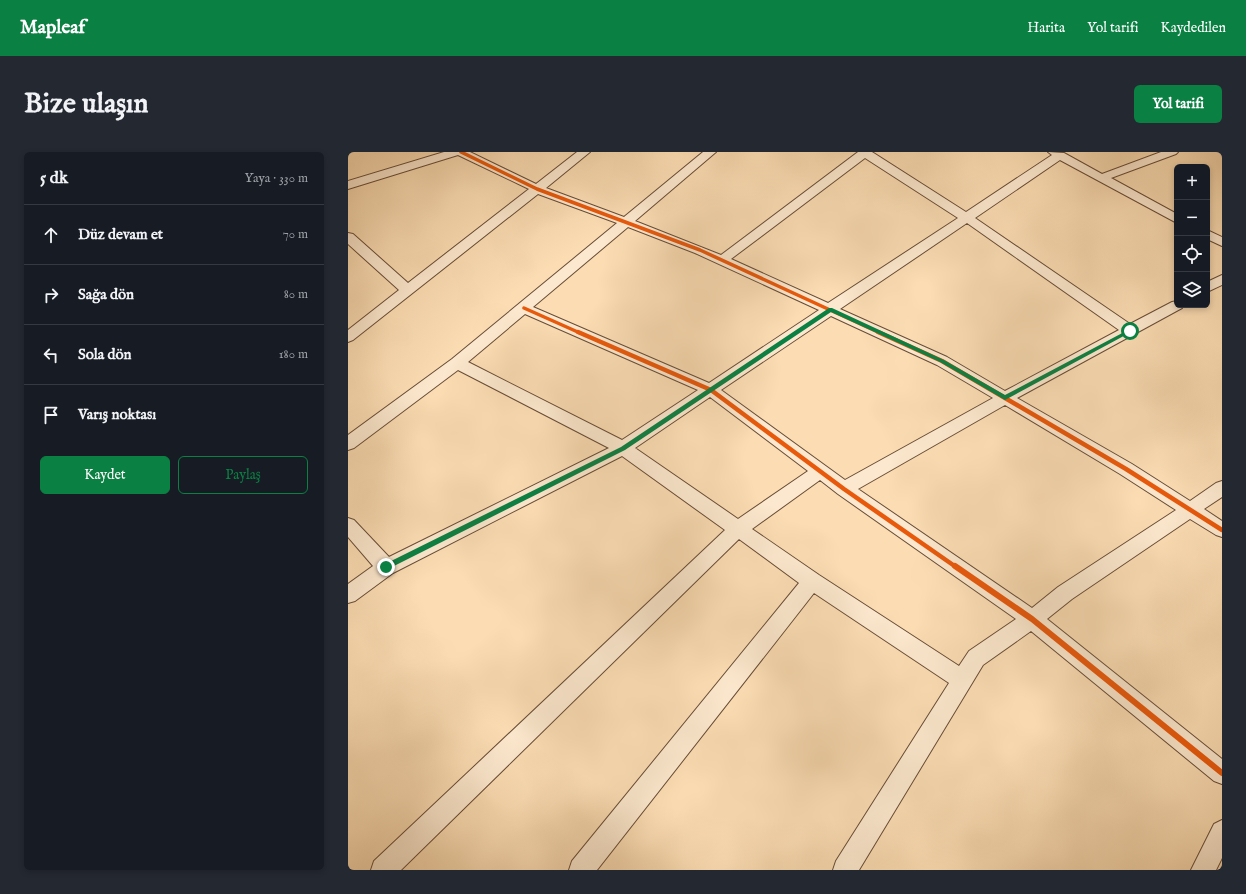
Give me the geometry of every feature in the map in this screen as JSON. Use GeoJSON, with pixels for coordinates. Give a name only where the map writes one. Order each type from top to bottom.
{"type":"FeatureCollection","features":[{"type":"Feature","properties":{"kind":"street"},"geometry":{"type":"LineString","coordinates":[[348,185],[456,152]]}},
{"type":"Feature","properties":{"kind":"street"},"geometry":{"type":"LineString","coordinates":[[461,152],[537,189],[722,260],[942,361],[1126,469],[1222,530]]}},
{"type":"Feature","properties":{"kind":"street"},"geometry":{"type":"LineString","coordinates":[[348,337],[584,152]]}},
{"type":"Feature","properties":{"kind":"street"},"geometry":{"type":"LineString","coordinates":[[348,444],[457,363],[710,152]]}},
{"type":"Feature","properties":{"kind":"street"},"geometry":{"type":"LineString","coordinates":[[722,260],[864,152],[967,218],[1130,331]]}},
{"type":"Feature","properties":{"kind":"street"},"geometry":{"type":"LineString","coordinates":[[1101,178],[1172,152]]}},
{"type":"Feature","properties":{"kind":"street"},"geometry":{"type":"LineString","coordinates":[[348,595],[386,567],[623,448],[967,218],[1057,154],[1174,217]]}},
{"type":"Feature","properties":{"kind":"street"},"geometry":{"type":"LineString","coordinates":[[1210,236],[1222,242]]}},
{"type":"Feature","properties":{"kind":"street"},"geometry":{"type":"LineString","coordinates":[[348,237],[408,290]]}},
{"type":"Feature","properties":{"kind":"street"},"geometry":{"type":"LineString","coordinates":[[1210,286],[1222,279]]}},
{"type":"Feature","properties":{"kind":"street"},"geometry":{"type":"LineString","coordinates":[[844,489],[1005,398],[1174,306]]}},
{"type":"Feature","properties":{"kind":"street"},"geometry":{"type":"LineString","coordinates":[[524,308],[711,390],[844,489],[1032,619],[1222,773]]}},
{"type":"Feature","properties":{"kind":"street"},"geometry":{"type":"LineString","coordinates":[[457,363],[623,448],[812,581],[962,680]]}},
{"type":"Feature","properties":{"kind":"street"},"geometry":{"type":"LineString","coordinates":[[383,870],[738,529],[820,471]]}},
{"type":"Feature","properties":{"kind":"street"},"geometry":{"type":"LineString","coordinates":[[846,870],[976,658],[1032,619],[1065,593],[1222,488]]}},
{"type":"Feature","properties":{"kind":"street"},"geometry":{"type":"LineString","coordinates":[[348,525],[386,567]]}},
{"type":"Feature","properties":{"kind":"street"},"geometry":{"type":"LineString","coordinates":[[581,870],[812,581]]}},
{"type":"Feature","properties":{"kind":"street"},"geometry":{"type":"LineString","coordinates":[[1203,870],[1222,832]]}},
{"type":"Feature","properties":{"kind":"cycle path"},"geometry":{"type":"LineString","coordinates":[[461,152],[537,189],[700,250],[942,361],[1126,469],[1222,530]]}},
{"type":"Feature","properties":{"kind":"cycle path"},"geometry":{"type":"LineString","coordinates":[[524,308],[711,390],[844,489],[1032,619],[1222,773]]}},
{"type":"Feature","properties":{"kind":"route"},"geometry":{"type":"LineString","coordinates":[[386,567],[623,448],[831,310],[942,361],[1005,398],[1130,331]]}}]}
